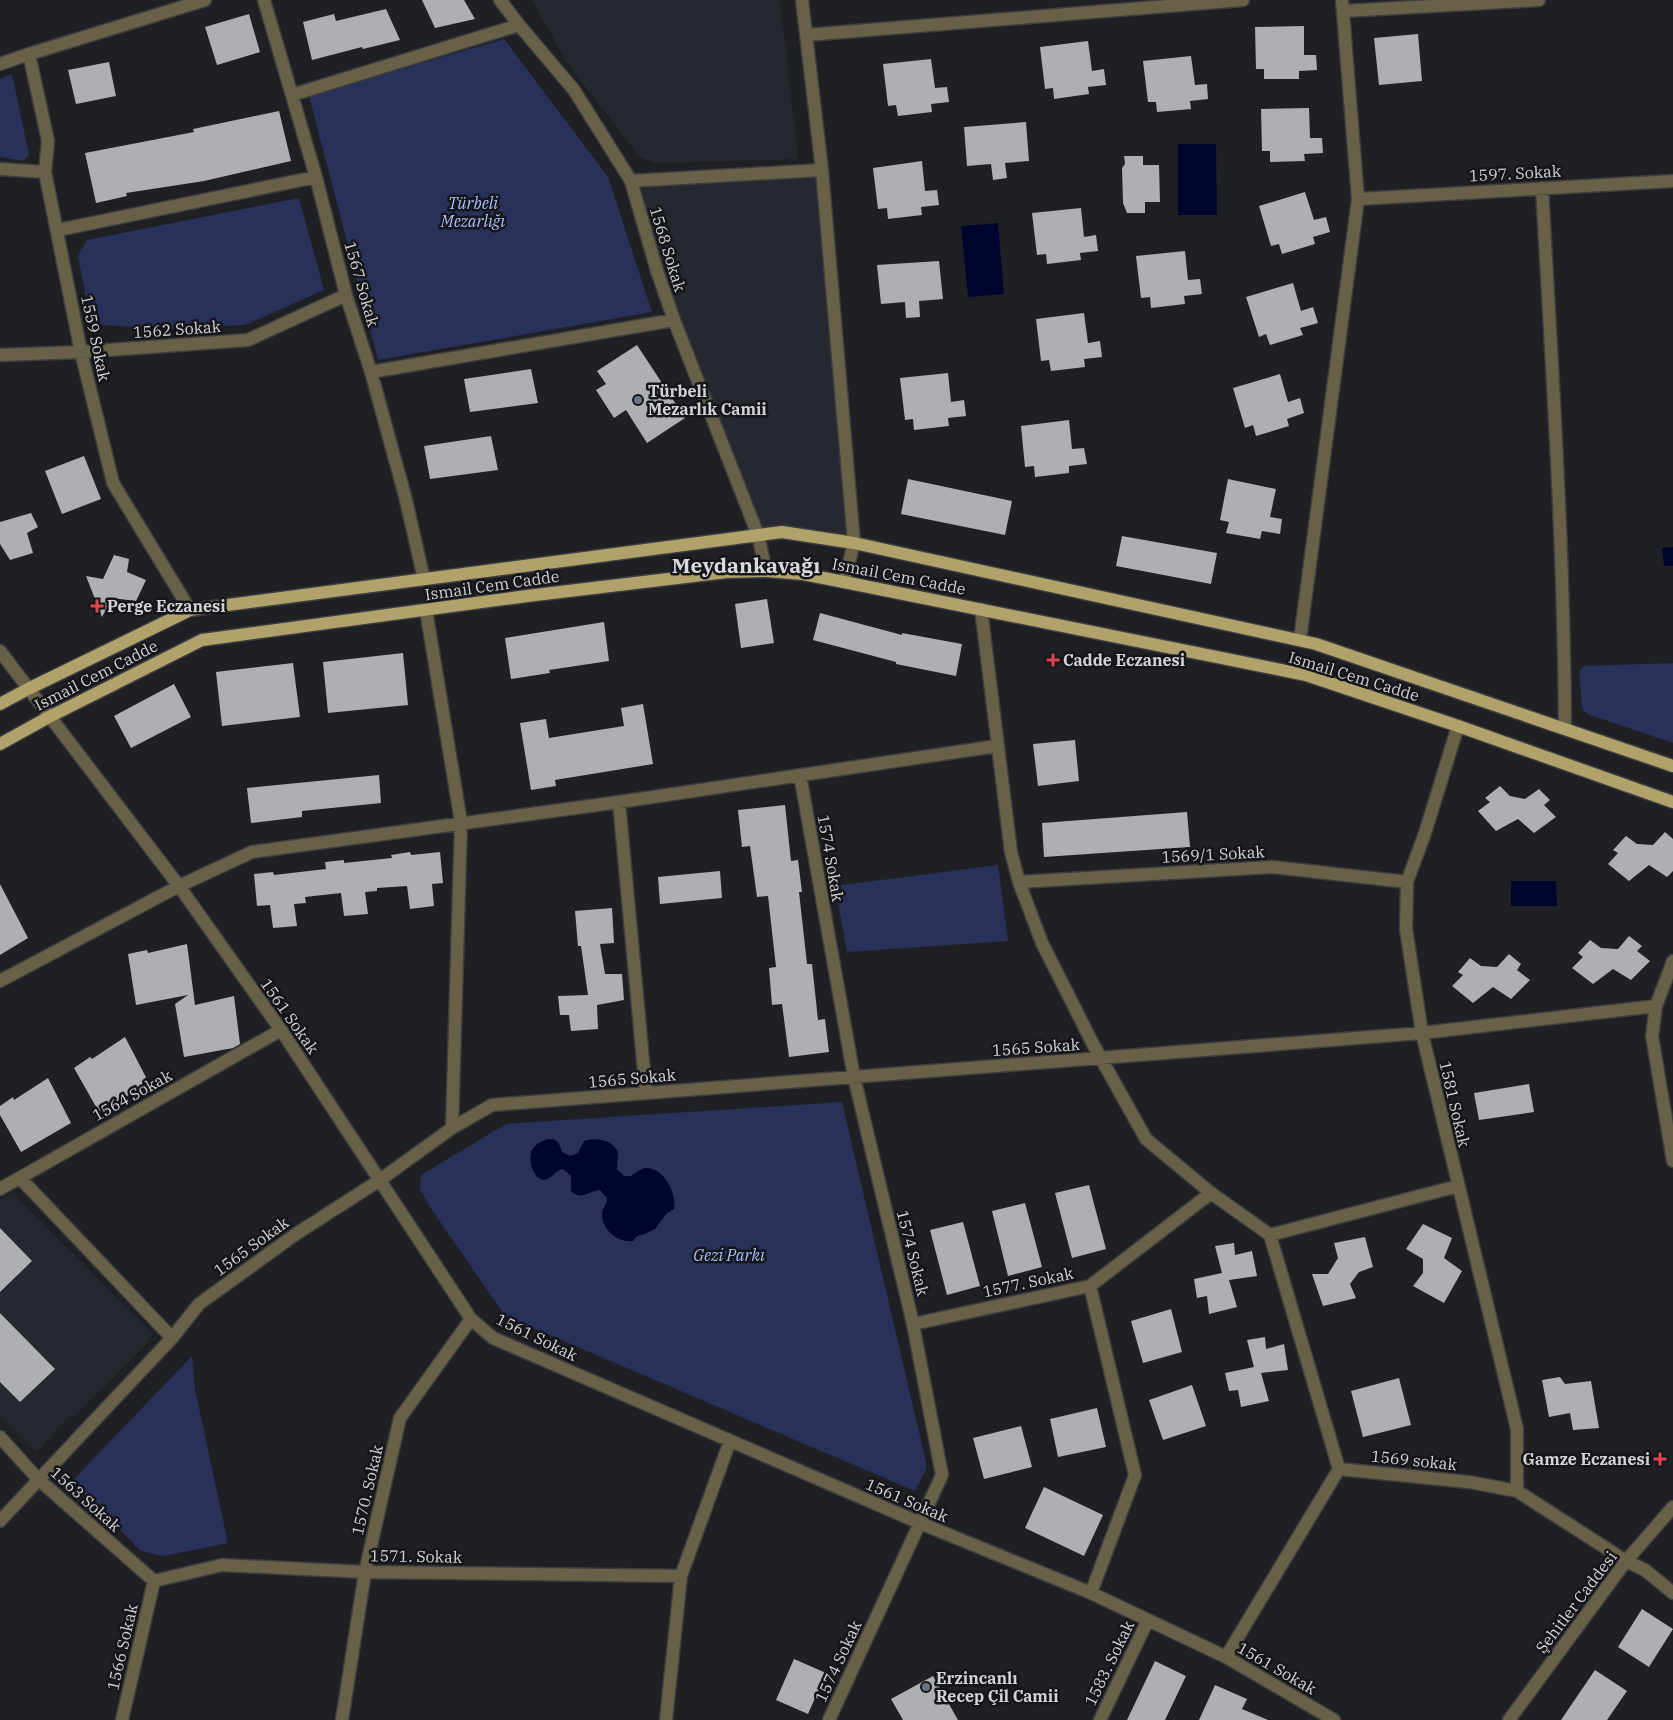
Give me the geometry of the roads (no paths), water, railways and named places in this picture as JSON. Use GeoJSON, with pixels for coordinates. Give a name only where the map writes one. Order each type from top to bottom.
{"type":"FeatureCollection","features":[{"type":"Feature","properties":{"kind":"main road","name":"Ismail Cem Cadde"},"geometry":{"type":"LineString","coordinates":[[0,704],[190,610],[782,532],[854,543],[1316,644],[1673,766]]}},
{"type":"Feature","properties":{"kind":"main road","name":"Ismail Cem Cadde"},"geometry":{"type":"LineString","coordinates":[[0,744],[49,717],[202,640],[527,596],[727,572],[766,571],[803,574],[1306,675],[1458,726],[1673,802]]}},
{"type":"Feature","properties":{"kind":"street"},"geometry":{"type":"LineString","coordinates":[[0,64],[206,0]]}},
{"type":"Feature","properties":{"kind":"street","name":"1567 Sokak"},"geometry":{"type":"LineString","coordinates":[[264,0],[316,177],[346,296],[371,372],[405,496],[424,579]]}},
{"type":"Feature","properties":{"kind":"street","name":"1568 Sokak"},"geometry":{"type":"LineString","coordinates":[[500,0],[574,90],[630,181],[674,320],[758,535],[766,571]]}},
{"type":"Feature","properties":{"kind":"street"},"geometry":{"type":"LineString","coordinates":[[802,0],[822,170],[854,543],[844,582]]}},
{"type":"Feature","properties":{"kind":"street"},"geometry":{"type":"LineString","coordinates":[[806,35],[1243,0]]}},
{"type":"Feature","properties":{"kind":"street"},"geometry":{"type":"LineString","coordinates":[[1300,640],[1358,199],[1343,6],[1540,0]]}},
{"type":"Feature","properties":{"kind":"street"},"geometry":{"type":"LineString","coordinates":[[292,95],[519,25]]}},
{"type":"Feature","properties":{"kind":"street","name":"1559 Sokak"},"geometry":{"type":"LineString","coordinates":[[29,54],[48,140],[46,172],[81,352],[113,483],[190,610]]}},
{"type":"Feature","properties":{"kind":"street"},"geometry":{"type":"LineString","coordinates":[[0,169],[46,172]]}},
{"type":"Feature","properties":{"kind":"street"},"geometry":{"type":"LineString","coordinates":[[630,181],[822,170]]}},
{"type":"Feature","properties":{"kind":"street"},"geometry":{"type":"LineString","coordinates":[[58,230],[316,177]]}},
{"type":"Feature","properties":{"kind":"street","name":"1597. Sokak"},"geometry":{"type":"LineString","coordinates":[[1358,199],[1673,181]]}},
{"type":"Feature","properties":{"kind":"street"},"geometry":{"type":"LineString","coordinates":[[1542,188],[1565,661],[1565,729]]}},
{"type":"Feature","properties":{"kind":"street","name":"1562 Sokak"},"geometry":{"type":"LineString","coordinates":[[0,355],[81,352],[248,340],[346,296]]}},
{"type":"Feature","properties":{"kind":"street"},"geometry":{"type":"LineString","coordinates":[[371,372],[674,320]]}},
{"type":"Feature","properties":{"kind":"street"},"geometry":{"type":"LineString","coordinates":[[981,609],[1011,852],[1019,882],[1042,943],[1101,1059],[1146,1139],[1211,1193],[1270,1235],[1339,1469],[1226,1657]]}},
{"type":"Feature","properties":{"kind":"street"},"geometry":{"type":"LineString","coordinates":[[426,610],[461,822],[452,1128]]}},
{"type":"Feature","properties":{"kind":"street","name":"1561 Sokak"},"geometry":{"type":"LineString","coordinates":[[0,652],[179,886],[281,1030],[471,1319],[493,1338],[920,1524],[1091,1593],[1226,1657],[1334,1720]]}},
{"type":"Feature","properties":{"kind":"street","name":"1581 Sokak"},"geometry":{"type":"LineString","coordinates":[[1458,726],[1407,882],[1406,929],[1422,1033],[1517,1428],[1517,1491]]}},
{"type":"Feature","properties":{"kind":"street"},"geometry":{"type":"LineString","coordinates":[[0,981],[179,886],[252,852],[461,822],[619,802],[998,746]]}},
{"type":"Feature","properties":{"kind":"street","name":"1574 Sokak"},"geometry":{"type":"LineString","coordinates":[[800,775],[854,1077],[913,1324],[942,1475],[829,1720]]}},
{"type":"Feature","properties":{"kind":"street"},"geometry":{"type":"LineString","coordinates":[[619,802],[646,1093]]}},
{"type":"Feature","properties":{"kind":"street","name":"1569/1 Sokak"},"geometry":{"type":"LineString","coordinates":[[1019,882],[1273,867],[1407,882]]}},
{"type":"Feature","properties":{"kind":"street"},"geometry":{"type":"LineString","coordinates":[[1673,961],[1656,1006],[1652,1036],[1667,1091],[1673,1161]]}},
{"type":"Feature","properties":{"kind":"street","name":"1565 Sokak"},"geometry":{"type":"LineString","coordinates":[[0,1521],[172,1338],[199,1304],[296,1234],[380,1180],[452,1128],[492,1106],[1422,1033],[1656,1006]]}},
{"type":"Feature","properties":{"kind":"street","name":"1564 Sokak"},"geometry":{"type":"LineString","coordinates":[[0,1189],[281,1030]]}},
{"type":"Feature","properties":{"kind":"street"},"geometry":{"type":"LineString","coordinates":[[20,1178],[172,1338]]}},
{"type":"Feature","properties":{"kind":"street"},"geometry":{"type":"LineString","coordinates":[[1270,1235],[1458,1186]]}},
{"type":"Feature","properties":{"kind":"street","name":"1577. Sokak"},"geometry":{"type":"LineString","coordinates":[[913,1324],[1090,1286],[1211,1193]]}},
{"type":"Feature","properties":{"kind":"street"},"geometry":{"type":"LineString","coordinates":[[1090,1286],[1135,1475],[1091,1593]]}},
{"type":"Feature","properties":{"kind":"street","name":"1570. Sokak"},"geometry":{"type":"LineString","coordinates":[[342,1720],[365,1572],[400,1418],[471,1319]]}},
{"type":"Feature","properties":{"kind":"street","name":"1563 Sokak"},"geometry":{"type":"LineString","coordinates":[[0,1437],[38,1479],[154,1582]]}},
{"type":"Feature","properties":{"kind":"street"},"geometry":{"type":"LineString","coordinates":[[666,1720],[681,1576],[730,1441]]}},
{"type":"Feature","properties":{"kind":"street","name":"1569 sokak"},"geometry":{"type":"LineString","coordinates":[[1339,1469],[1469,1482],[1517,1491],[1626,1561],[1645,1570],[1673,1593]]}},
{"type":"Feature","properties":{"kind":"street","name":"Şehitler Caddesi"},"geometry":{"type":"LineString","coordinates":[[1510,1720],[1626,1561],[1673,1507]]}},
{"type":"Feature","properties":{"kind":"street","name":"1571. Sokak"},"geometry":{"type":"LineString","coordinates":[[154,1582],[222,1565],[365,1572],[681,1576]]}},
{"type":"Feature","properties":{"kind":"street","name":"1566 Sokak"},"geometry":{"type":"LineString","coordinates":[[122,1720],[154,1582]]}},
{"type":"Feature","properties":{"kind":"street","name":"1583. Sokak"},"geometry":{"type":"LineString","coordinates":[[1100,1720],[1148,1620]]}},
{"type":"Feature","properties":{"kind":"place","name":"Türbeli Mezarlık Camii"},"geometry":{"type":"Point","coordinates":[638,400]}},
{"type":"Feature","properties":{"kind":"place","name":"Perge Eczanesi"},"geometry":{"type":"Point","coordinates":[97,606]}},
{"type":"Feature","properties":{"kind":"place","name":"Cadde Eczanesi"},"geometry":{"type":"Point","coordinates":[1053,660]}},
{"type":"Feature","properties":{"kind":"place","name":"Gamze Eczanesi"},"geometry":{"type":"Point","coordinates":[1660,1459]}},
{"type":"Feature","properties":{"kind":"place","name":"Erzincanlı Recep Çil Camii"},"geometry":{"type":"Point","coordinates":[926,1687]}},
{"type":"Feature","properties":{"kind":"district","name":"Meydankavağı"},"geometry":{"type":"Point","coordinates":[746,565]}},
{"type":"Feature","properties":{"kind":"park label","name":"Türbeli Mezarlığı"},"geometry":{"type":"Point","coordinates":[473,212]}},
{"type":"Feature","properties":{"kind":"park label","name":"Gezi Parkı"},"geometry":{"type":"Point","coordinates":[729,1255]}}]}
